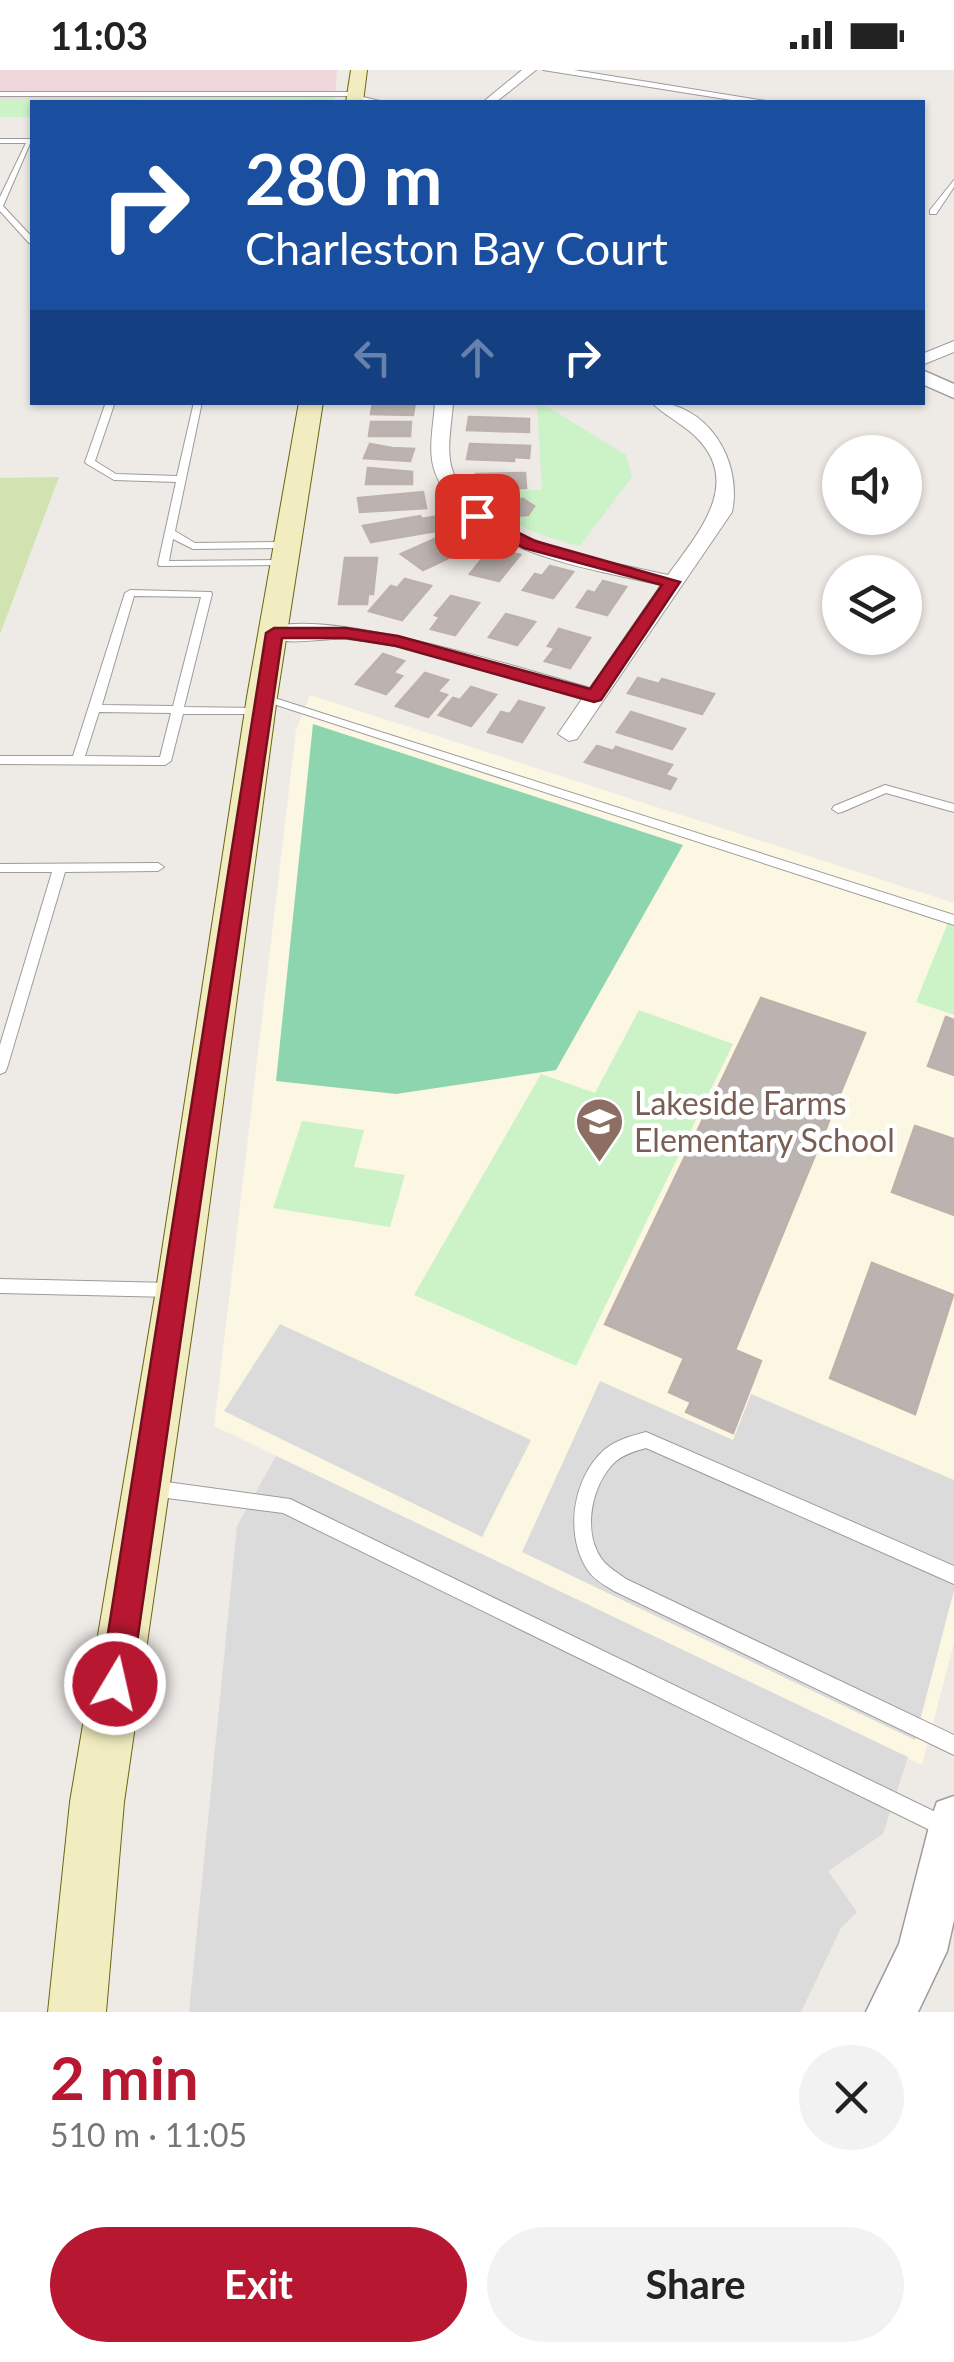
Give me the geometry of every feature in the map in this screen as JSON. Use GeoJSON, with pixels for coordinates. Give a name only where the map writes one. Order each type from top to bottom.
{"type":"FeatureCollection","features":[{"type":"Feature","properties":{"kind":"main road"},"geometry":{"type":"LineString","coordinates":[[355,99],[359,70]]}},
{"type":"Feature","properties":{"kind":"main road"},"geometry":{"type":"LineString","coordinates":[[77,2012],[97,1802],[177,1290],[261,704],[310,405]]}},
{"type":"Feature","properties":{"kind":"street"},"geometry":{"type":"LineString","coordinates":[[492,100],[530,70]]}},
{"type":"Feature","properties":{"kind":"street"},"geometry":{"type":"LineString","coordinates":[[548,70],[752,100]]}},
{"type":"Feature","properties":{"kind":"street"},"geometry":{"type":"LineString","coordinates":[[925,359],[954,346]]}},
{"type":"Feature","properties":{"kind":"street"},"geometry":{"type":"LineString","coordinates":[[925,378],[954,392]]}},
{"type":"Feature","properties":{"kind":"street"},"geometry":{"type":"LineString","coordinates":[[444,405],[445,475],[456,496],[477,516],[530,544],[672,582]]}},
{"type":"Feature","properties":{"kind":"street"},"geometry":{"type":"LineString","coordinates":[[569,734],[722,512],[729,485],[722,458],[707,436],[663,405]]}},
{"type":"Feature","properties":{"kind":"street"},"geometry":{"type":"LineString","coordinates":[[274,633],[346,633],[398,641],[594,696]]}},
{"type":"Feature","properties":{"kind":"street"},"geometry":{"type":"LineString","coordinates":[[891,2012],[944,1904],[953,1824]]}},
{"type":"Feature","properties":{"kind":"lane"},"geometry":{"type":"LineString","coordinates":[[0,94],[355,99]]}},
{"type":"Feature","properties":{"kind":"lane"},"geometry":{"type":"LineString","coordinates":[[0,142],[30,141]]}},
{"type":"Feature","properties":{"kind":"lane"},"geometry":{"type":"LineString","coordinates":[[30,143],[0,206],[30,239]]}},
{"type":"Feature","properties":{"kind":"lane"},"geometry":{"type":"LineString","coordinates":[[933,212],[954,182]]}},
{"type":"Feature","properties":{"kind":"lane"},"geometry":{"type":"LineString","coordinates":[[110,405],[90,462],[114,477],[180,479]]}},
{"type":"Feature","properties":{"kind":"lane"},"geometry":{"type":"LineString","coordinates":[[197,405],[163,564],[222,564],[287,554]]}},
{"type":"Feature","properties":{"kind":"lane"},"geometry":{"type":"LineString","coordinates":[[171,533],[193,546],[287,554]]}},
{"type":"Feature","properties":{"kind":"lane"},"geometry":{"type":"LineString","coordinates":[[222,564],[224,546]]}},
{"type":"Feature","properties":{"kind":"lane"},"geometry":{"type":"LineString","coordinates":[[0,760],[78,760],[166,760],[207,594],[130,593],[78,760]]}},
{"type":"Feature","properties":{"kind":"lane"},"geometry":{"type":"LineString","coordinates":[[95,708],[178,710],[261,704],[954,920]]}},
{"type":"Feature","properties":{"kind":"lane"},"geometry":{"type":"LineString","coordinates":[[838,810],[885,788],[954,808]]}},
{"type":"Feature","properties":{"kind":"lane"},"geometry":{"type":"LineString","coordinates":[[0,868],[158,866]]}},
{"type":"Feature","properties":{"kind":"lane"},"geometry":{"type":"LineString","coordinates":[[0,1068],[60,868]]}},
{"type":"Feature","properties":{"kind":"lane"},"geometry":{"type":"LineString","coordinates":[[0,1286],[177,1290]]}},
{"type":"Feature","properties":{"kind":"lane"},"geometry":{"type":"LineString","coordinates":[[954,1575],[646,1440],[628,1442],[614,1451],[596,1470],[586,1492],[583,1509],[589,1551],[597,1568],[620,1585],[954,1745]]}},
{"type":"Feature","properties":{"kind":"lane"},"geometry":{"type":"LineString","coordinates":[[146,1488],[284,1505],[953,1824]]}},
{"type":"Feature","properties":{"kind":"shaded area"},"geometry":{"type":"Polygon","coordinates":[[[0,70],[337,70],[335,98],[0,99],[0,70]]]}},
{"type":"Feature","properties":{"kind":"shaded area","name":"Lakeside Farms Elementary School"},"geometry":{"type":"Polygon","coordinates":[[[310,695],[954,903],[954,1643],[922,1765],[214,1426],[296,730],[310,695]]]}},
{"type":"Feature","properties":{"kind":"shaded area"},"geometry":{"type":"Polygon","coordinates":[[[280,1324],[531,1440],[482,1537],[224,1411],[280,1324]]]}},
{"type":"Feature","properties":{"kind":"shaded area"},"geometry":{"type":"Polygon","coordinates":[[[600,1381],[733,1440],[751,1394],[954,1480],[954,1590],[915,1740],[522,1552],[600,1381]]]}},
{"type":"Feature","properties":{"kind":"shaded area"},"geometry":{"type":"Polygon","coordinates":[[[276,1456],[908,1757],[883,1834],[828,1871],[857,1912],[841,1928],[801,2012],[189,2012],[237,1526],[276,1456]]]}},
{"type":"Feature","properties":{"kind":"green space"},"geometry":{"type":"Polygon","coordinates":[[[335,98],[30,100],[30,117],[0,117],[0,99],[335,98]]]}},
{"type":"Feature","properties":{"kind":"green space"},"geometry":{"type":"Polygon","coordinates":[[[537,406],[548,407],[626,455],[632,477],[580,546],[523,527],[497,512],[475,491],[542,490],[537,406]]]}},
{"type":"Feature","properties":{"kind":"green space"},"geometry":{"type":"Polygon","coordinates":[[[59,477],[2,629],[0,634],[0,478],[59,477]]]}},
{"type":"Feature","properties":{"kind":"green space"},"geometry":{"type":"Polygon","coordinates":[[[313,724],[683,845],[556,1070],[396,1094],[276,1081],[313,724]]]}},
{"type":"Feature","properties":{"kind":"green space"},"geometry":{"type":"Polygon","coordinates":[[[949,920],[954,922],[954,1015],[916,1002],[949,920]]]}},
{"type":"Feature","properties":{"kind":"green space"},"geometry":{"type":"Polygon","coordinates":[[[639,1010],[733,1044],[576,1366],[414,1295],[541,1074],[595,1093],[639,1010]]]}},
{"type":"Feature","properties":{"kind":"green space"},"geometry":{"type":"Polygon","coordinates":[[[302,1121],[364,1130],[354,1167],[405,1175],[390,1227],[273,1208],[302,1121]]]}},
{"type":"Feature","properties":{"kind":"building"},"geometry":{"type":"Polygon","coordinates":[[[372,405],[415,405],[413,415],[371,414],[372,405]]]}},
{"type":"Feature","properties":{"kind":"building"},"geometry":{"type":"Polygon","coordinates":[[[469,417],[529,419],[529,432],[467,430],[469,417]]]}},
{"type":"Feature","properties":{"kind":"building"},"geometry":{"type":"Polygon","coordinates":[[[371,422],[411,422],[410,436],[369,436],[371,422]]]}},
{"type":"Feature","properties":{"kind":"building"},"geometry":{"type":"Polygon","coordinates":[[[370,444],[414,449],[410,461],[364,458],[370,444]]]}},
{"type":"Feature","properties":{"kind":"building"},"geometry":{"type":"Polygon","coordinates":[[[470,444],[530,446],[529,458],[467,459],[470,444]]]}},
{"type":"Feature","properties":{"kind":"building"},"geometry":{"type":"Polygon","coordinates":[[[368,468],[412,472],[412,484],[366,484],[368,468]]]}},
{"type":"Feature","properties":{"kind":"building"},"geometry":{"type":"Polygon","coordinates":[[[525,473],[526,488],[476,489],[476,474],[525,473]]]}},
{"type":"Feature","properties":{"kind":"building"},"geometry":{"type":"Polygon","coordinates":[[[423,492],[426,508],[360,512],[358,498],[423,492]]]}},
{"type":"Feature","properties":{"kind":"building"},"geometry":{"type":"Polygon","coordinates":[[[523,499],[534,506],[528,515],[512,516],[501,510],[507,500],[523,499]]]}},
{"type":"Feature","properties":{"kind":"building"},"geometry":{"type":"Polygon","coordinates":[[[439,516],[447,529],[371,542],[363,526],[439,516]]]}},
{"type":"Feature","properties":{"kind":"building"},"geometry":{"type":"Polygon","coordinates":[[[446,534],[453,539],[462,535],[476,545],[423,570],[401,554],[446,534]]]}},
{"type":"Feature","properties":{"kind":"building"},"geometry":{"type":"Polygon","coordinates":[[[498,549],[520,555],[499,581],[470,574],[482,559],[489,560],[498,549]]]}},
{"type":"Feature","properties":{"kind":"building"},"geometry":{"type":"Polygon","coordinates":[[[345,558],[377,558],[373,594],[368,594],[367,604],[339,604],[345,558]]]}},
{"type":"Feature","properties":{"kind":"building"},"geometry":{"type":"Polygon","coordinates":[[[550,566],[573,572],[553,598],[523,590],[535,574],[542,576],[550,566]]]}},
{"type":"Feature","properties":{"kind":"building"},"geometry":{"type":"Polygon","coordinates":[[[405,579],[431,586],[402,620],[369,611],[391,586],[397,588],[405,579]]]}},
{"type":"Feature","properties":{"kind":"building"},"geometry":{"type":"Polygon","coordinates":[[[603,581],[626,587],[607,615],[577,607],[588,591],[595,593],[603,581]]]}},
{"type":"Feature","properties":{"kind":"building"},"geometry":{"type":"Polygon","coordinates":[[[451,596],[479,603],[455,635],[431,629],[440,617],[435,615],[451,596]]]}},
{"type":"Feature","properties":{"kind":"building"},"geometry":{"type":"Polygon","coordinates":[[[506,614],[535,622],[517,645],[489,637],[506,614]]]}},
{"type":"Feature","properties":{"kind":"building"},"geometry":{"type":"Polygon","coordinates":[[[559,629],[590,638],[570,668],[545,661],[555,648],[548,646],[559,629]]]}},
{"type":"Feature","properties":{"kind":"building"},"geometry":{"type":"Polygon","coordinates":[[[383,654],[404,661],[393,673],[402,676],[386,694],[356,684],[383,654]]]}},
{"type":"Feature","properties":{"kind":"building"},"geometry":{"type":"Polygon","coordinates":[[[425,673],[448,680],[437,692],[447,695],[428,717],[396,706],[425,673]]]}},
{"type":"Feature","properties":{"kind":"building"},"geometry":{"type":"Polygon","coordinates":[[[638,678],[659,684],[662,679],[714,694],[702,714],[628,693],[638,678]]]}},
{"type":"Feature","properties":{"kind":"building"},"geometry":{"type":"Polygon","coordinates":[[[471,687],[496,695],[471,726],[439,715],[453,698],[460,700],[471,687]]]}},
{"type":"Feature","properties":{"kind":"building"},"geometry":{"type":"Polygon","coordinates":[[[519,701],[544,708],[522,742],[488,732],[501,712],[510,714],[519,701]]]}},
{"type":"Feature","properties":{"kind":"building"},"geometry":{"type":"Polygon","coordinates":[[[631,712],[685,729],[672,749],[617,732],[631,712]]]}},
{"type":"Feature","properties":{"kind":"building"},"geometry":{"type":"Polygon","coordinates":[[[597,746],[613,751],[616,747],[672,765],[665,775],[676,779],[670,789],[585,762],[597,746]]]}},
{"type":"Feature","properties":{"kind":"building"},"geometry":{"type":"Polygon","coordinates":[[[761,998],[865,1033],[735,1350],[761,1361],[733,1433],[686,1412],[691,1402],[669,1392],[684,1358],[605,1324],[761,998]]]}},
{"type":"Feature","properties":{"kind":"building"},"geometry":{"type":"Polygon","coordinates":[[[946,1017],[954,1020],[954,1075],[928,1066],[946,1017]]]}},
{"type":"Feature","properties":{"kind":"building"},"geometry":{"type":"Polygon","coordinates":[[[915,1126],[954,1139],[954,1215],[892,1192],[915,1126]]]}},
{"type":"Feature","properties":{"kind":"building"},"geometry":{"type":"Polygon","coordinates":[[[872,1263],[953,1295],[915,1414],[830,1378],[872,1263]]]}},
{"type":"Feature","properties":{"kind":"place","name":"Lakeside Farms Elementary School"},"geometry":{"type":"Point","coordinates":[599,1164]}},
{"type":"Feature","properties":{"kind":"route"},"geometry":{"type":"LineString","coordinates":[[115,1684],[274,633],[346,633],[398,641],[594,696],[672,582],[530,544],[477,516]]}}]}
